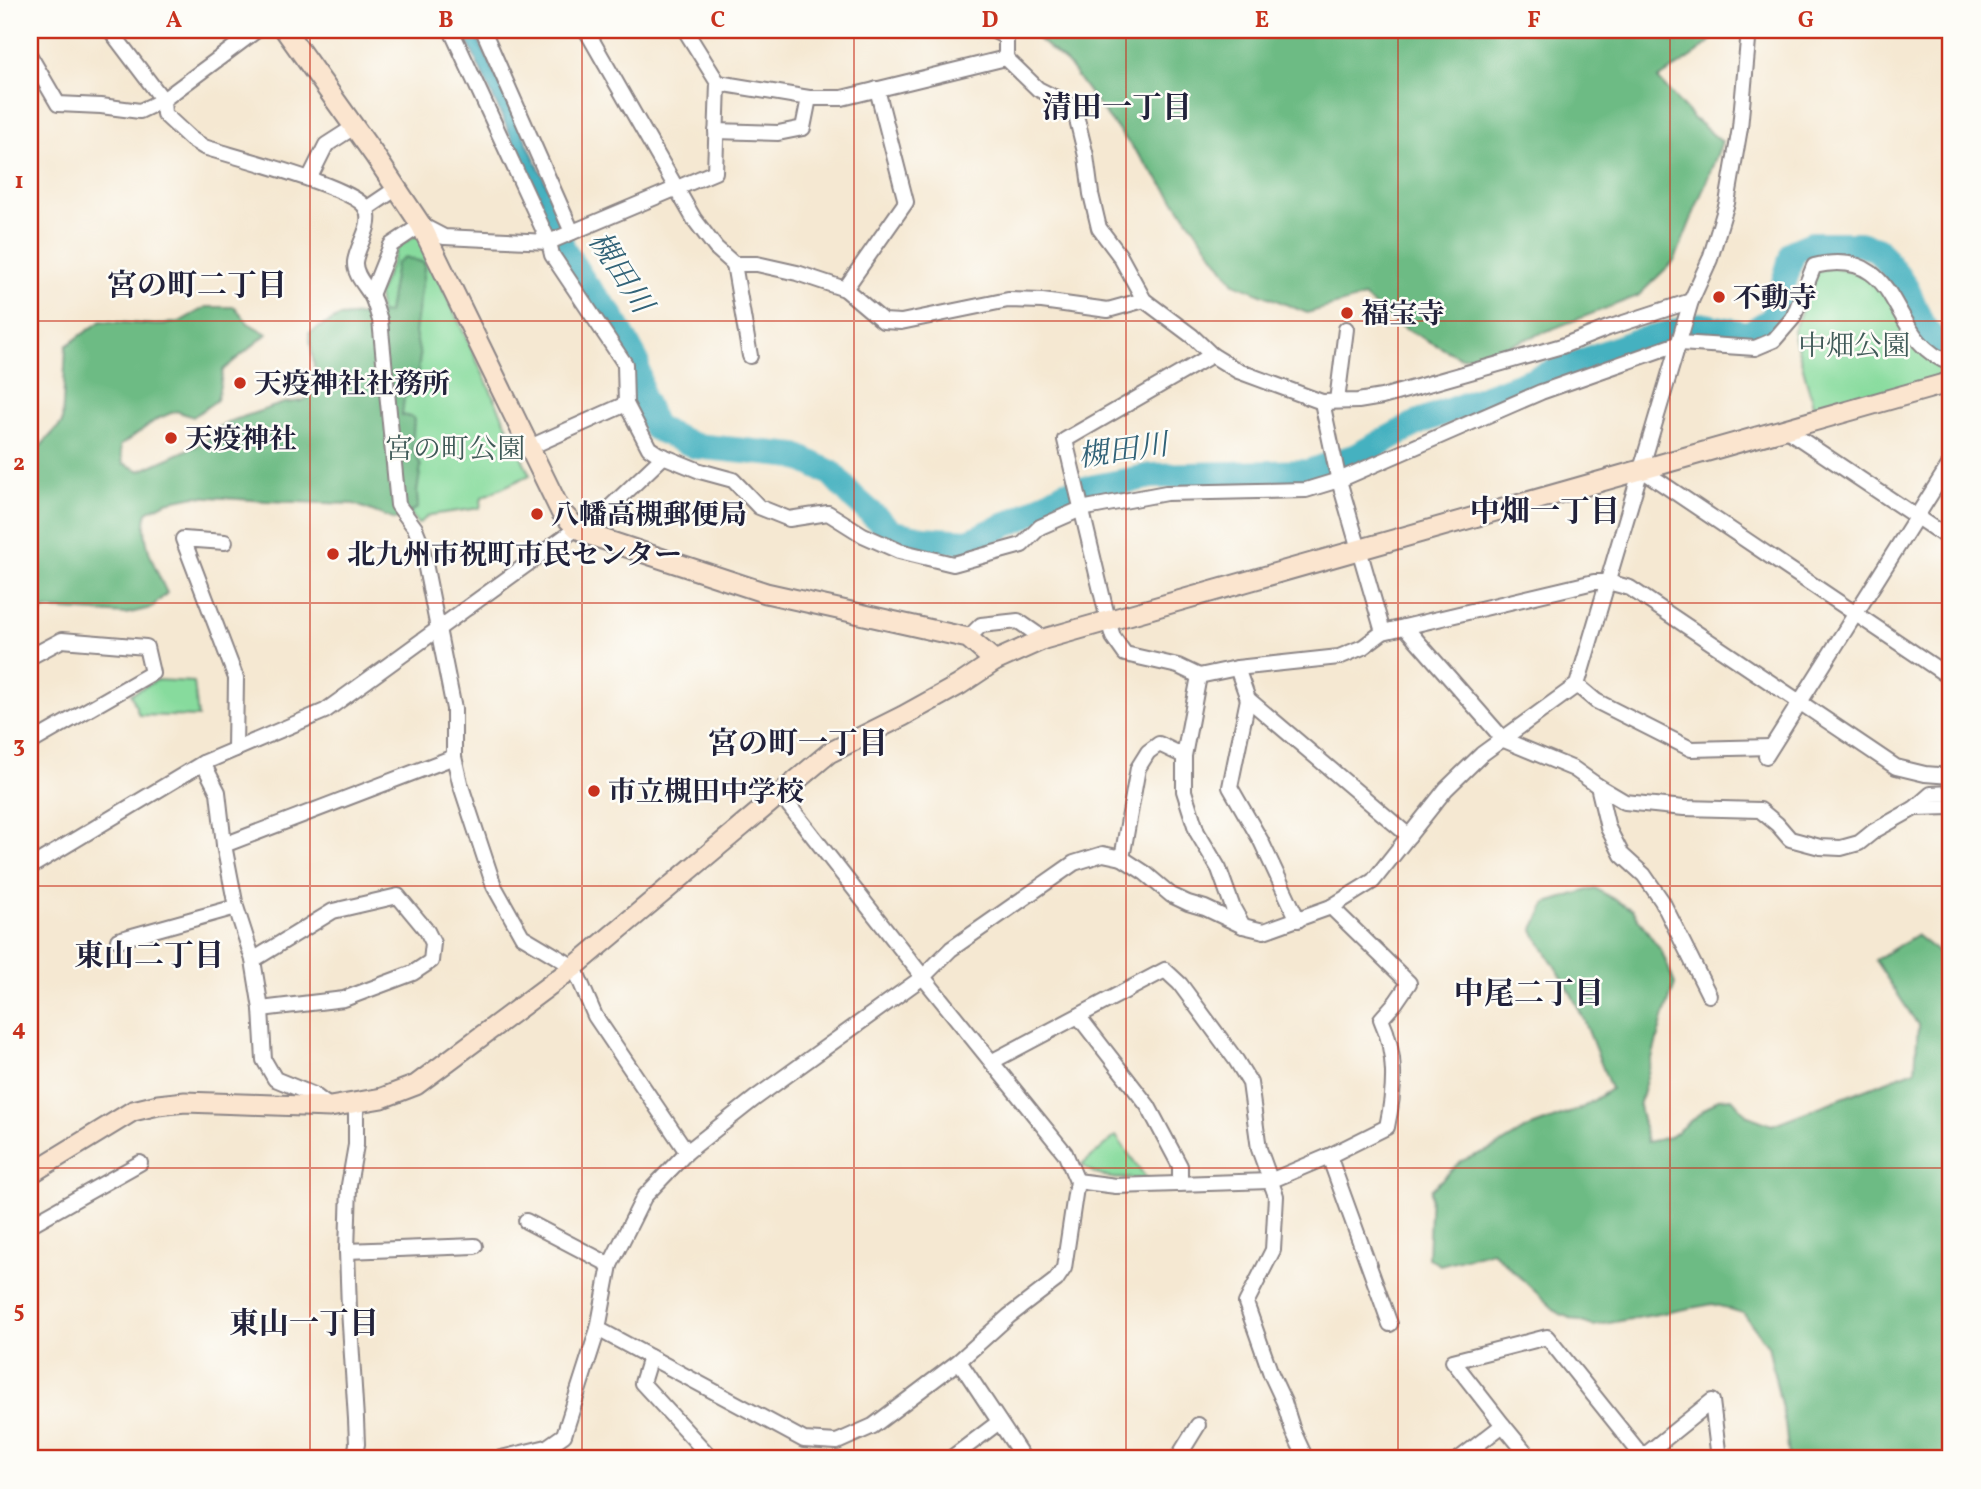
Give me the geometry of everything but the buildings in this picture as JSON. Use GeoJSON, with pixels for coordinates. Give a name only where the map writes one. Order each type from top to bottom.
{"type":"FeatureCollection","features":[{"type":"Feature","properties":{"kind":"street"},"geometry":{"type":"LineString","coordinates":[[110,30],[163,100],[164,114],[191,139],[204,147],[309,179],[362,202],[366,209],[368,218],[354,264],[363,285],[371,295],[380,320],[398,505],[415,528],[421,543],[454,709],[454,757],[494,887],[522,936],[574,967],[595,1016],[687,1152]]}},
{"type":"Feature","properties":{"kind":"street"},"geometry":{"type":"LineString","coordinates":[[30,56],[58,104],[141,111],[163,100],[257,30]]}},
{"type":"Feature","properties":{"kind":"street"},"geometry":{"type":"LineString","coordinates":[[285,30],[421,225],[561,512],[581,530],[766,593],[968,638],[995,661]]}},
{"type":"Feature","properties":{"kind":"street"},"geometry":{"type":"LineString","coordinates":[[451,30],[558,264],[625,364],[626,404],[649,448],[700,471],[733,480],[760,507],[789,519],[828,513],[863,534],[900,551],[953,564],[1022,545],[1040,527],[1079,503],[1166,493],[1306,490],[1541,392],[1680,343],[1755,348],[1774,340],[1793,318],[1814,266],[1833,261],[1865,267],[1890,294],[1913,337],[1925,349],[1951,363]]}},
{"type":"Feature","properties":{"kind":"street"},"geometry":{"type":"LineString","coordinates":[[483,30],[570,233]]}},
{"type":"Feature","properties":{"kind":"street"},"geometry":{"type":"LineString","coordinates":[[586,30],[705,235],[734,264],[750,356]]}},
{"type":"Feature","properties":{"kind":"street"},"geometry":{"type":"LineString","coordinates":[[421,225],[444,237],[549,242],[715,172],[718,83],[685,30]]}},
{"type":"Feature","properties":{"kind":"street"},"geometry":{"type":"LineString","coordinates":[[992,30],[1006,37],[1006,58],[1038,89],[1074,107],[1086,156],[1090,194],[1098,228],[1120,256],[1144,300],[1212,355],[1238,372],[1322,402],[1358,401],[1382,397],[1494,366],[1562,346],[1608,328],[1689,309]]}},
{"type":"Feature","properties":{"kind":"street"},"geometry":{"type":"LineString","coordinates":[[498,1459],[544,1453],[564,1435],[598,1329],[610,1265],[644,1197],[687,1152],[764,1091],[923,977],[951,949],[1074,863],[1103,855],[1122,858],[1171,895],[1244,926],[1264,931],[1331,907],[1373,881],[1462,772],[1482,754],[1577,685],[1689,309],[1710,260],[1727,203],[1740,128],[1749,30]]}},
{"type":"Feature","properties":{"kind":"street"},"geometry":{"type":"LineString","coordinates":[[718,83],[809,98],[842,99],[1006,58]]}},
{"type":"Feature","properties":{"kind":"street"},"geometry":{"type":"LineString","coordinates":[[30,81],[46,83]]}},
{"type":"Feature","properties":{"kind":"street"},"geometry":{"type":"LineString","coordinates":[[845,289],[906,202],[877,89]]}},
{"type":"Feature","properties":{"kind":"street"},"geometry":{"type":"LineString","coordinates":[[716,131],[778,133],[803,128],[809,98]]}},
{"type":"Feature","properties":{"kind":"street"},"geometry":{"type":"LineString","coordinates":[[309,179],[326,145],[354,127]]}},
{"type":"Feature","properties":{"kind":"street"},"geometry":{"type":"LineString","coordinates":[[366,209],[397,188]]}},
{"type":"Feature","properties":{"kind":"street"},"geometry":{"type":"LineString","coordinates":[[371,295],[391,245],[421,225]]}},
{"type":"Feature","properties":{"kind":"street"},"geometry":{"type":"LineString","coordinates":[[734,264],[757,264],[797,273],[845,289],[883,321],[901,323],[1008,300],[1042,301],[1108,310],[1144,300]]}},
{"type":"Feature","properties":{"kind":"street"},"geometry":{"type":"LineString","coordinates":[[1337,401],[1346,329]]}},
{"type":"Feature","properties":{"kind":"street"},"geometry":{"type":"LineString","coordinates":[[1212,355],[1065,440],[1108,620],[1113,637],[1125,654],[1178,666],[1199,677],[1237,668],[1339,657],[1363,646],[1383,632],[1594,582],[1608,582],[1630,588],[1896,767],[1925,774],[1951,776]]}},
{"type":"Feature","properties":{"kind":"street"},"geometry":{"type":"LineString","coordinates":[[30,1174],[133,1111],[158,1105],[185,1102],[330,1107],[382,1098],[416,1085],[574,967],[829,752],[903,716],[959,685],[995,661],[1044,639],[1951,382]]}},
{"type":"Feature","properties":{"kind":"street"},"geometry":{"type":"LineString","coordinates":[[1322,402],[1338,478],[1383,632]]}},
{"type":"Feature","properties":{"kind":"street"},"geometry":{"type":"LineString","coordinates":[[530,447],[626,404]]}},
{"type":"Feature","properties":{"kind":"street"},"geometry":{"type":"LineString","coordinates":[[1787,430],[1951,540]]}},
{"type":"Feature","properties":{"kind":"street"},"geometry":{"type":"LineString","coordinates":[[30,867],[203,763],[325,711],[581,530],[664,456]]}},
{"type":"Feature","properties":{"kind":"street"},"geometry":{"type":"LineString","coordinates":[[1577,685],[1596,701],[1691,750],[1769,752],[1951,462]]}},
{"type":"Feature","properties":{"kind":"street"},"geometry":{"type":"LineString","coordinates":[[1642,470],[1951,678]]}},
{"type":"Feature","properties":{"kind":"street"},"geometry":{"type":"LineString","coordinates":[[225,542],[183,539],[236,678],[235,749]]}},
{"type":"Feature","properties":{"kind":"street"},"geometry":{"type":"LineString","coordinates":[[968,638],[981,625],[1018,621],[1044,639]]}},
{"type":"Feature","properties":{"kind":"street"},"geometry":{"type":"LineString","coordinates":[[1405,627],[1504,740],[1574,769],[1625,802],[1684,808],[1746,804],[1760,810],[1790,839],[1820,848],[1841,848],[1859,843],[1874,831],[1915,808],[1931,794],[1951,793]]}},
{"type":"Feature","properties":{"kind":"street"},"geometry":{"type":"LineString","coordinates":[[30,657],[62,640],[146,647],[152,673],[30,743]]}},
{"type":"Feature","properties":{"kind":"street"},"geometry":{"type":"LineString","coordinates":[[1237,668],[1248,699],[1409,836]]}},
{"type":"Feature","properties":{"kind":"street"},"geometry":{"type":"LineString","coordinates":[[1199,677],[1184,756],[1184,791],[1197,832],[1219,869],[1233,908],[1244,926]]}},
{"type":"Feature","properties":{"kind":"street"},"geometry":{"type":"LineString","coordinates":[[1248,699],[1230,787],[1261,841],[1298,920]]}},
{"type":"Feature","properties":{"kind":"street"},"geometry":{"type":"LineString","coordinates":[[1122,858],[1138,768],[1148,752],[1159,744],[1184,756]]}},
{"type":"Feature","properties":{"kind":"street"},"geometry":{"type":"LineString","coordinates":[[224,845],[454,757]]}},
{"type":"Feature","properties":{"kind":"street"},"geometry":{"type":"LineString","coordinates":[[203,763],[218,792],[224,845],[236,907],[253,960],[261,1009],[264,1060],[275,1079],[314,1095],[330,1107]]}},
{"type":"Feature","properties":{"kind":"street"},"geometry":{"type":"LineString","coordinates":[[1598,786],[1608,828],[1622,855],[1644,875],[1662,901],[1709,995]]}},
{"type":"Feature","properties":{"kind":"street"},"geometry":{"type":"LineString","coordinates":[[598,1329],[804,1440],[837,1443],[873,1426],[959,1361],[1009,1316],[1056,1280],[1064,1268],[1077,1181],[1065,1153],[780,794]]}},
{"type":"Feature","properties":{"kind":"street"},"geometry":{"type":"LineString","coordinates":[[1915,808],[1951,807]]}},
{"type":"Feature","properties":{"kind":"street"},"geometry":{"type":"LineString","coordinates":[[253,960],[333,911],[398,896],[433,943],[431,961],[390,982],[344,999],[261,1009]]}},
{"type":"Feature","properties":{"kind":"street"},"geometry":{"type":"LineString","coordinates":[[118,940],[236,907]]}},
{"type":"Feature","properties":{"kind":"street"},"geometry":{"type":"LineString","coordinates":[[1077,1181],[1116,1186],[1270,1181],[1387,1127],[1392,1103],[1394,1065],[1390,1038],[1381,1019],[1409,983],[1331,907]]}},
{"type":"Feature","properties":{"kind":"street"},"geometry":{"type":"LineString","coordinates":[[993,1061],[1165,970],[1188,995],[1250,1083],[1259,1149],[1276,1196],[1273,1250],[1246,1303],[1271,1374],[1306,1459]]}},
{"type":"Feature","properties":{"kind":"street"},"geometry":{"type":"LineString","coordinates":[[1079,1017],[1148,1106],[1180,1166],[1180,1183]]}},
{"type":"Feature","properties":{"kind":"street"},"geometry":{"type":"LineString","coordinates":[[354,1459],[357,1444],[347,1251],[349,1185],[356,1145],[356,1103]]}},
{"type":"Feature","properties":{"kind":"street"},"geometry":{"type":"LineString","coordinates":[[1329,1156],[1390,1324]]}},
{"type":"Feature","properties":{"kind":"street"},"geometry":{"type":"LineString","coordinates":[[30,1225],[139,1163]]}},
{"type":"Feature","properties":{"kind":"street"},"geometry":{"type":"LineString","coordinates":[[526,1221],[610,1265]]}},
{"type":"Feature","properties":{"kind":"street"},"geometry":{"type":"LineString","coordinates":[[347,1251],[475,1246]]}},
{"type":"Feature","properties":{"kind":"street"},"geometry":{"type":"LineString","coordinates":[[1531,1459],[1453,1361],[1547,1337],[1642,1458],[1712,1401],[1719,1459]]}},
{"type":"Feature","properties":{"kind":"street"},"geometry":{"type":"LineString","coordinates":[[650,1357],[642,1383],[712,1459]]}},
{"type":"Feature","properties":{"kind":"street"},"geometry":{"type":"LineString","coordinates":[[959,1361],[1024,1459]]}},
{"type":"Feature","properties":{"kind":"street"},"geometry":{"type":"LineString","coordinates":[[958,1457],[999,1422]]}},
{"type":"Feature","properties":{"kind":"street"},"geometry":{"type":"LineString","coordinates":[[1177,1459],[1198,1425]]}},
{"type":"Feature","properties":{"kind":"street"},"geometry":{"type":"LineString","coordinates":[[1459,1459],[1503,1425]]}},
{"type":"Feature","properties":{"kind":"green space"},"geometry":{"type":"Polygon","coordinates":[[[1027,30],[1723,30],[1693,56],[1658,79],[1692,117],[1722,142],[1675,260],[1638,296],[1503,348],[1461,358],[1396,324],[1364,297],[1307,313],[1234,283],[1163,185],[1067,63],[1027,30]]]}},
{"type":"Feature","properties":{"kind":"green space","name":"宮の町公園"},"geometry":{"type":"Polygon","coordinates":[[[418,234],[530,475],[482,497],[480,508],[430,515],[418,524],[403,503],[378,295],[398,247],[418,234]]]}},
{"type":"Feature","properties":{"kind":"green space"},"geometry":{"type":"Polygon","coordinates":[[[405,257],[425,263],[415,332],[420,356],[416,386],[404,398],[402,415],[414,418],[412,447],[421,466],[417,492],[418,508],[395,520],[354,504],[195,496],[166,502],[147,512],[145,522],[150,554],[167,593],[151,608],[126,614],[46,609],[30,616],[30,453],[35,452],[62,423],[66,346],[101,321],[156,325],[179,322],[206,307],[235,307],[248,323],[267,334],[223,370],[217,400],[193,417],[176,411],[157,419],[120,446],[123,463],[140,471],[207,441],[215,429],[234,420],[284,403],[302,401],[318,392],[309,333],[339,317],[388,313],[396,263],[405,257]]]}},
{"type":"Feature","properties":{"kind":"green space","name":"中畑公園"},"geometry":{"type":"Polygon","coordinates":[[[1830,267],[1867,276],[1951,366],[1951,377],[1816,416],[1793,331],[1817,272],[1830,267]]]}},
{"type":"Feature","properties":{"kind":"green space"},"geometry":{"type":"Polygon","coordinates":[[[157,680],[194,682],[198,717],[139,715],[131,694],[157,680]]]}},
{"type":"Feature","properties":{"kind":"green space"},"geometry":{"type":"Polygon","coordinates":[[[1595,888],[1632,910],[1662,952],[1675,984],[1639,1106],[1647,1142],[1670,1137],[1718,1099],[1732,1098],[1748,1116],[1772,1125],[1915,1070],[1918,1025],[1875,960],[1916,935],[1939,953],[1951,1007],[1951,1459],[1789,1459],[1785,1423],[1768,1346],[1743,1313],[1713,1304],[1593,1326],[1559,1314],[1492,1251],[1440,1265],[1428,1258],[1431,1190],[1461,1161],[1496,1147],[1526,1129],[1580,1109],[1611,1089],[1569,989],[1533,931],[1546,903],[1595,888]]]}},
{"type":"Feature","properties":{"kind":"green space"},"geometry":{"type":"Polygon","coordinates":[[[1116,1136],[1146,1178],[1120,1179],[1104,1176],[1082,1165],[1116,1136]]]}},
{"type":"Feature","properties":{"kind":"water"},"geometry":{"type":"Polygon","coordinates":[[[462,30],[474,30],[558,208],[562,224],[558,229],[538,195],[462,30]]]}},
{"type":"Feature","properties":{"kind":"waterway","name":"槻田川"},"geometry":{"type":"LineString","coordinates":[[551,210],[563,249],[585,284],[611,315],[636,360],[641,395],[655,428],[695,446],[796,456],[831,473],[893,533],[923,539],[968,542],[1023,517],[1065,493],[1151,476],[1308,472],[1356,456],[1419,422],[1634,342],[1701,325],[1748,334],[1773,319],[1793,252],[1812,244],[1859,244],[1877,249],[1906,287],[1922,325],[1936,342],[1951,344]]}},
{"type":"Feature","properties":{"kind":"place","name":"不動寺"},"geometry":{"type":"Point","coordinates":[1719,297]}},
{"type":"Feature","properties":{"kind":"place","name":"福宝寺"},"geometry":{"type":"Point","coordinates":[1347,313]}},
{"type":"Feature","properties":{"kind":"place","name":"天疫神社社務所"},"geometry":{"type":"Point","coordinates":[240,383]}},
{"type":"Feature","properties":{"kind":"place","name":"天疫神社"},"geometry":{"type":"Point","coordinates":[171,438]}},
{"type":"Feature","properties":{"kind":"place","name":"八幡高槻郵便局"},"geometry":{"type":"Point","coordinates":[537,514]}},
{"type":"Feature","properties":{"kind":"place","name":"北九州市祝町市民センター"},"geometry":{"type":"Point","coordinates":[333,554]}},
{"type":"Feature","properties":{"kind":"place","name":"市立槻田中学校"},"geometry":{"type":"Point","coordinates":[594,791]}},
{"type":"Feature","properties":{"kind":"district","name":"清田一丁目"},"geometry":{"type":"Point","coordinates":[1117,107]}},
{"type":"Feature","properties":{"kind":"district","name":"宮の町二丁目"},"geometry":{"type":"Point","coordinates":[197,285]}},
{"type":"Feature","properties":{"kind":"district","name":"中畑一丁目"},"geometry":{"type":"Point","coordinates":[1545,511]}},
{"type":"Feature","properties":{"kind":"district","name":"宮の町一丁目"},"geometry":{"type":"Point","coordinates":[798,743]}},
{"type":"Feature","properties":{"kind":"district","name":"東山二丁目"},"geometry":{"type":"Point","coordinates":[149,955]}},
{"type":"Feature","properties":{"kind":"district","name":"中尾二丁目"},"geometry":{"type":"Point","coordinates":[1529,993]}},
{"type":"Feature","properties":{"kind":"district","name":"東山一丁目"},"geometry":{"type":"Point","coordinates":[304,1323]}}]}
